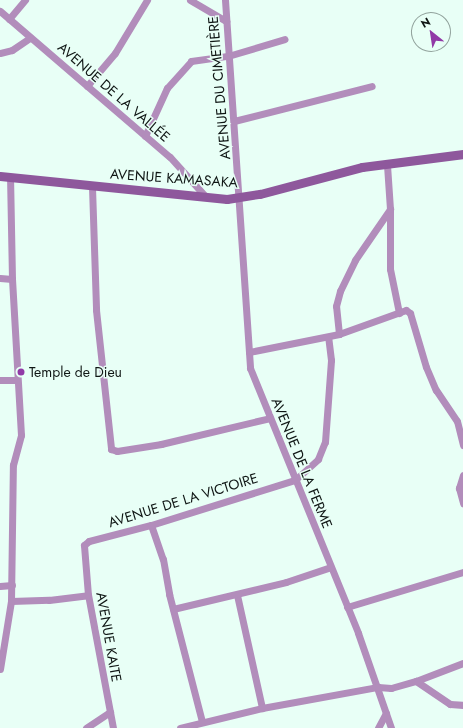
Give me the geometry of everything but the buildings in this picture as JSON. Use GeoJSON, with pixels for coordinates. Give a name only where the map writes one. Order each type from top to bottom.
{"type":"FeatureCollection","features":[{"type":"Feature","properties":{"kind":"street"},"geometry":{"type":"LineString","coordinates":[[9,19],[25,0]]}},
{"type":"Feature","properties":{"kind":"street"},"geometry":{"type":"LineString","coordinates":[[87,86],[115,53],[148,0]]}},
{"type":"Feature","properties":{"kind":"street"},"geometry":{"type":"LineString","coordinates":[[190,0],[226,21]]}},
{"type":"Feature","properties":{"kind":"street","name":"AVENUE DU CIMETIÈRE"},"geometry":{"type":"LineString","coordinates":[[224,1],[239,181],[238,198]]}},
{"type":"Feature","properties":{"kind":"street","name":"AVENUE DE LA VALLÉE"},"geometry":{"type":"LineString","coordinates":[[0,12],[179,166],[205,196]]}},
{"type":"Feature","properties":{"kind":"street"},"geometry":{"type":"LineString","coordinates":[[0,53],[12,50],[30,38]]}},
{"type":"Feature","properties":{"kind":"street"},"geometry":{"type":"LineString","coordinates":[[145,136],[167,88],[185,65],[191,61],[228,56],[285,39]]}},
{"type":"Feature","properties":{"kind":"street"},"geometry":{"type":"LineString","coordinates":[[234,121],[372,86]]}},
{"type":"Feature","properties":{"kind":"street","name":"AVENUE KAMASAKA"},"geometry":{"type":"LineString","coordinates":[[0,176],[92,187],[238,198],[362,167],[463,154]]}},
{"type":"Feature","properties":{"kind":"street"},"geometry":{"type":"LineString","coordinates":[[387,164],[390,208],[390,269],[398,313]]}},
{"type":"Feature","properties":{"kind":"street"},"geometry":{"type":"LineString","coordinates":[[0,669],[11,601],[13,465],[20,435],[12,279],[10,177]]}},
{"type":"Feature","properties":{"kind":"street"},"geometry":{"type":"LineString","coordinates":[[92,187],[96,310],[111,449],[117,451],[161,444],[270,418]]}},
{"type":"Feature","properties":{"kind":"street","name":"AVENUE DE LA FERME"},"geometry":{"type":"LineString","coordinates":[[238,198],[248,352],[253,375],[347,607],[378,687],[391,728]]}},
{"type":"Feature","properties":{"kind":"street"},"geometry":{"type":"LineString","coordinates":[[339,334],[336,306],[343,284],[354,260],[390,208]]}},
{"type":"Feature","properties":{"kind":"street"},"geometry":{"type":"LineString","coordinates":[[0,278],[12,279]]}},
{"type":"Feature","properties":{"kind":"street"},"geometry":{"type":"LineString","coordinates":[[248,352],[328,337],[406,310],[410,313],[426,367],[436,390],[457,421],[463,445]]}},
{"type":"Feature","properties":{"kind":"street"},"geometry":{"type":"LineString","coordinates":[[295,480],[318,459],[325,442],[331,360],[328,337]]}},
{"type":"Feature","properties":{"kind":"street"},"geometry":{"type":"LineString","coordinates":[[0,380],[17,380]]}},
{"type":"Feature","properties":{"kind":"street"},"geometry":{"type":"LineString","coordinates":[[463,475],[459,488],[463,503]]}},
{"type":"Feature","properties":{"kind":"street","name":"AVENUE DE LA VICTOIRE"},"geometry":{"type":"LineString","coordinates":[[83,549],[89,541],[151,525],[295,480]]}},
{"type":"Feature","properties":{"kind":"street"},"geometry":{"type":"LineString","coordinates":[[151,525],[163,559],[173,609],[202,722]]}},
{"type":"Feature","properties":{"kind":"street","name":"AVENUE KAITE"},"geometry":{"type":"LineString","coordinates":[[83,549],[88,595],[113,728]]}},
{"type":"Feature","properties":{"kind":"street"},"geometry":{"type":"LineString","coordinates":[[173,609],[237,595],[331,567]]}},
{"type":"Feature","properties":{"kind":"street"},"geometry":{"type":"LineString","coordinates":[[347,607],[463,572]]}},
{"type":"Feature","properties":{"kind":"street"},"geometry":{"type":"LineString","coordinates":[[0,586],[12,585]]}},
{"type":"Feature","properties":{"kind":"street"},"geometry":{"type":"LineString","coordinates":[[11,601],[48,600],[88,595]]}},
{"type":"Feature","properties":{"kind":"street"},"geometry":{"type":"LineString","coordinates":[[237,595],[262,708]]}},
{"type":"Feature","properties":{"kind":"street"},"geometry":{"type":"LineString","coordinates":[[180,728],[262,708],[378,687],[391,688],[463,663]]}},
{"type":"Feature","properties":{"kind":"street"},"geometry":{"type":"LineString","coordinates":[[416,680],[450,704],[463,705]]}},
{"type":"Feature","properties":{"kind":"street"},"geometry":{"type":"LineString","coordinates":[[86,728],[110,712]]}},
{"type":"Feature","properties":{"kind":"street"},"geometry":{"type":"LineString","coordinates":[[378,728],[386,713]]}},
{"type":"Feature","properties":{"kind":"place","name":"Temple de Dieu"},"geometry":{"type":"Point","coordinates":[21,372]}}]}
